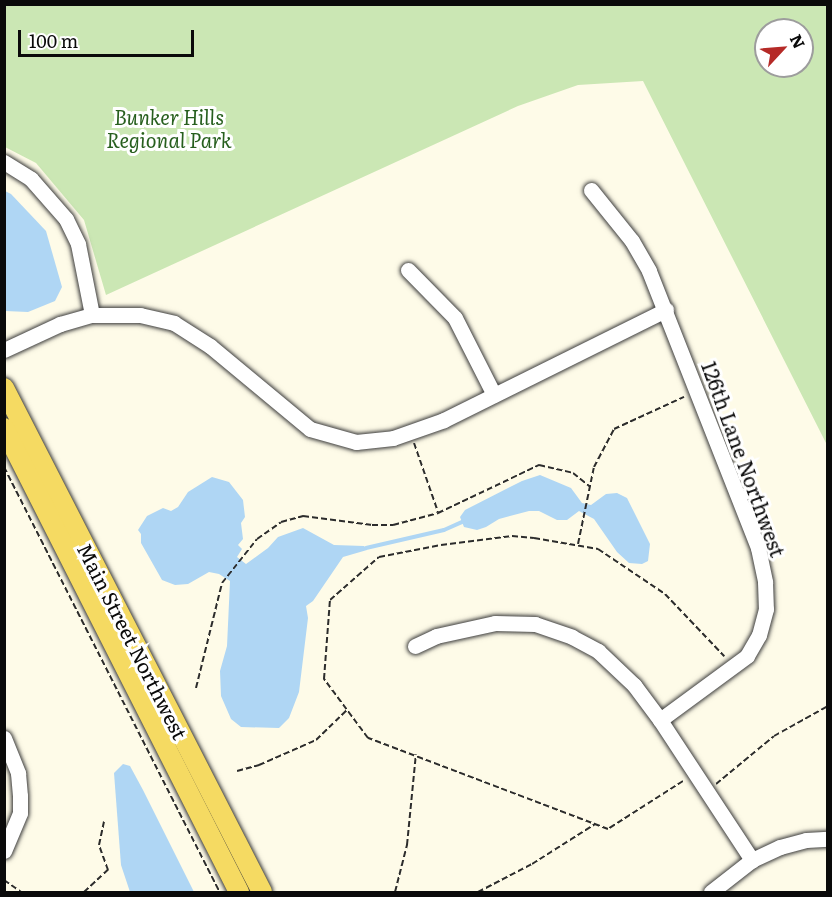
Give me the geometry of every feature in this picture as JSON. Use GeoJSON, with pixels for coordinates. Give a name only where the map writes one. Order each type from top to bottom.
{"type":"FeatureCollection","features":[{"type":"Feature","properties":{"kind":"main road","name":"Main Street Northwest"},"geometry":{"type":"LineString","coordinates":[[4,388],[262,892]]}},
{"type":"Feature","properties":{"kind":"main road","name":"Main Street Northwest"},"geometry":{"type":"LineString","coordinates":[[4,428],[240,892]]}},
{"type":"Feature","properties":{"kind":"street"},"geometry":{"type":"LineString","coordinates":[[4,162],[31,179],[66,219],[78,244],[93,315]]}},
{"type":"Feature","properties":{"kind":"street","name":"126th Lane Northwest"},"geometry":{"type":"LineString","coordinates":[[591,190],[632,241],[666,310],[758,548],[765,582],[766,609],[759,635],[747,656],[660,720]]}},
{"type":"Feature","properties":{"kind":"street"},"geometry":{"type":"LineString","coordinates":[[408,270],[455,318],[494,395]]}},
{"type":"Feature","properties":{"kind":"street"},"geometry":{"type":"LineString","coordinates":[[4,350],[60,324],[93,315],[140,315],[174,323],[210,346],[310,429],[356,442],[393,438],[444,420],[666,310]]}},
{"type":"Feature","properties":{"kind":"street"},"geometry":{"type":"LineString","coordinates":[[415,646],[436,636],[495,623],[535,624],[572,637],[598,651],[634,685],[660,720],[752,860]]}},
{"type":"Feature","properties":{"kind":"street"},"geometry":{"type":"LineString","coordinates":[[4,738],[18,773],[20,796],[20,813],[4,851]]}},
{"type":"Feature","properties":{"kind":"street"},"geometry":{"type":"LineString","coordinates":[[711,892],[752,860],[797,842],[828,839]]}},
{"type":"Feature","properties":{"kind":"path"},"geometry":{"type":"LineString","coordinates":[[578,545],[594,467],[614,429],[697,391]]}},
{"type":"Feature","properties":{"kind":"path"},"geometry":{"type":"LineString","coordinates":[[410,432],[438,513]]}},
{"type":"Feature","properties":{"kind":"path"},"geometry":{"type":"LineString","coordinates":[[196,688],[222,583],[267,531],[291,518],[303,516],[372,525],[393,525],[438,513],[539,465],[555,466],[573,473],[590,487]]}},
{"type":"Feature","properties":{"kind":"path"},"geometry":{"type":"LineString","coordinates":[[4,466],[219,892]]}},
{"type":"Feature","properties":{"kind":"path"},"geometry":{"type":"LineString","coordinates":[[695,774],[608,829],[416,754],[368,738],[324,679],[330,600],[379,558],[441,545],[512,536],[578,545],[598,549],[665,594],[734,667]]}},
{"type":"Feature","properties":{"kind":"path"},"geometry":{"type":"LineString","coordinates":[[708,793],[738,764],[774,736],[828,706]]}},
{"type":"Feature","properties":{"kind":"path"},"geometry":{"type":"LineString","coordinates":[[237,771],[259,765],[316,740],[347,710]]}},
{"type":"Feature","properties":{"kind":"path"},"geometry":{"type":"LineString","coordinates":[[395,892],[407,845],[416,754]]}},
{"type":"Feature","properties":{"kind":"path"},"geometry":{"type":"LineString","coordinates":[[84,892],[108,870],[99,845],[104,822]]}},
{"type":"Feature","properties":{"kind":"path"},"geometry":{"type":"LineString","coordinates":[[478,892],[532,864],[595,824]]}},
{"type":"Feature","properties":{"kind":"path"},"geometry":{"type":"LineString","coordinates":[[4,880],[21,892]]}},
{"type":"Feature","properties":{"kind":"green space","name":"Bunker Hills Regional Park"},"geometry":{"type":"Polygon","coordinates":[[[4,5],[827,5],[827,445],[643,81],[578,85],[518,106],[106,295],[84,220],[36,163],[5,147],[4,5]]]}},
{"type":"Feature","properties":{"kind":"water"},"geometry":{"type":"Polygon","coordinates":[[[5,191],[11,194],[46,231],[62,287],[55,301],[28,312],[5,311],[5,191]]]}},
{"type":"Feature","properties":{"kind":"water"},"geometry":{"type":"Polygon","coordinates":[[[540,475],[571,488],[582,503],[591,505],[606,494],[617,493],[627,498],[650,544],[648,561],[642,564],[629,563],[617,552],[594,519],[579,511],[567,520],[557,520],[539,511],[529,511],[499,519],[477,530],[464,527],[460,517],[465,510],[522,481],[540,475]]]}},
{"type":"Feature","properties":{"kind":"water"},"geometry":{"type":"Polygon","coordinates":[[[212,477],[229,482],[243,500],[245,517],[241,523],[243,539],[238,545],[242,549],[237,557],[246,564],[268,548],[278,537],[303,528],[334,545],[364,546],[367,550],[343,557],[313,601],[306,606],[308,618],[299,692],[289,718],[279,728],[241,727],[231,719],[221,696],[220,671],[227,646],[230,581],[219,574],[209,572],[188,584],[175,585],[162,580],[141,543],[141,534],[138,530],[147,516],[163,508],[171,511],[178,507],[188,492],[212,477]]]}},
{"type":"Feature","properties":{"kind":"water"},"geometry":{"type":"Polygon","coordinates":[[[123,764],[130,766],[194,892],[130,892],[121,865],[114,773],[123,764]]]}},
{"type":"Feature","properties":{"kind":"waterway"},"geometry":{"type":"LineString","coordinates":[[366,548],[444,530],[462,522]]}}]}
